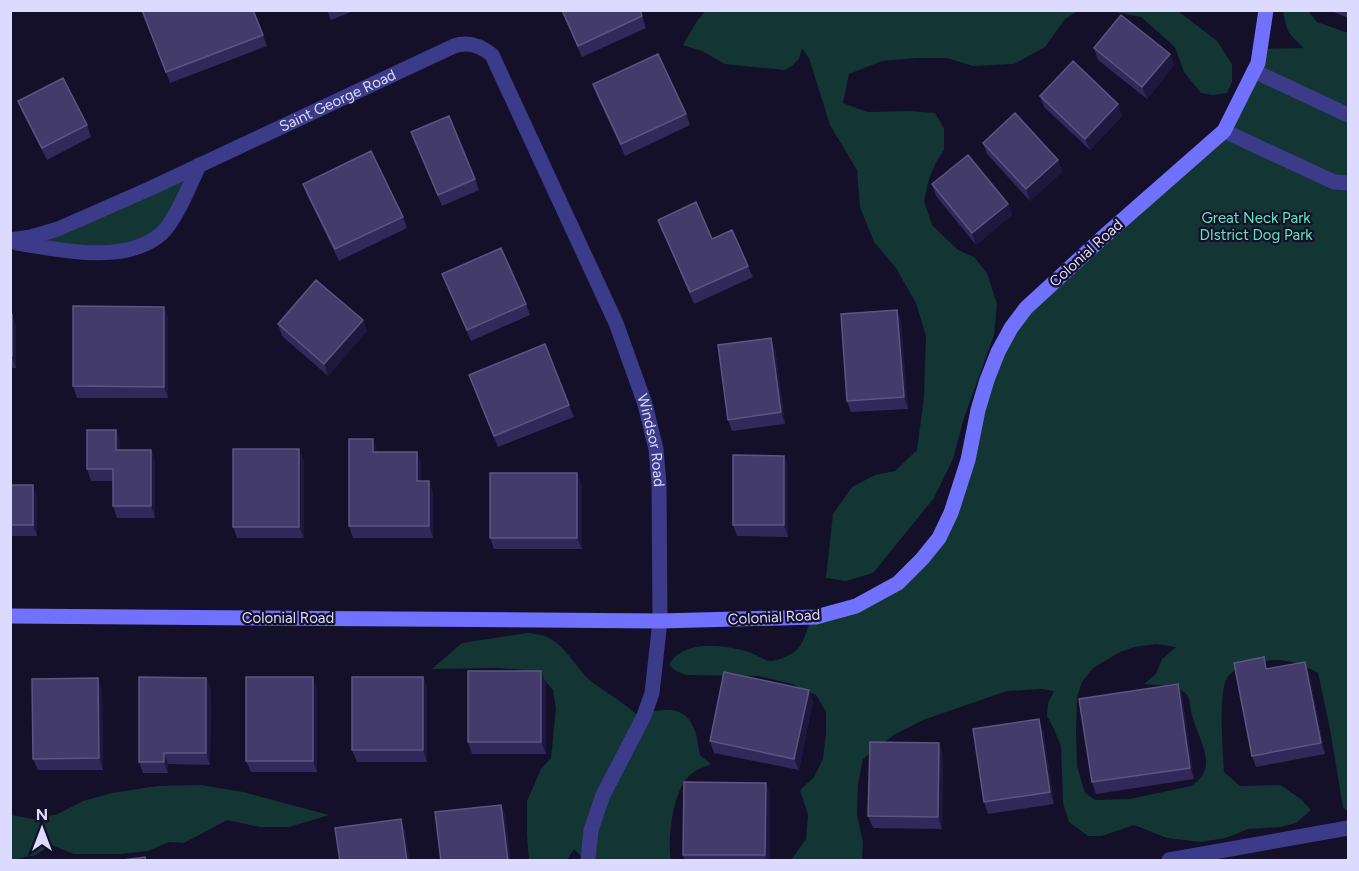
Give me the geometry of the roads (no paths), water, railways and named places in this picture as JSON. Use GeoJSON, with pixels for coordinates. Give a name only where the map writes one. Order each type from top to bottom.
{"type":"FeatureCollection","features":[{"type":"Feature","properties":{"kind":"street","name":"Colonial Road"},"geometry":{"type":"LineString","coordinates":[[10,616],[660,621],[816,617],[856,606],[898,583],[939,538],[951,513],[968,460],[978,410],[987,380],[1011,328],[1026,308],[1224,130],[1258,63],[1266,10]]}},
{"type":"Feature","properties":{"kind":"street","name":"Saint George Road"},"geometry":{"type":"LineString","coordinates":[[10,241],[58,229],[454,46],[460,44],[478,46]]}},
{"type":"Feature","properties":{"kind":"street","name":"Windsor Road"},"geometry":{"type":"LineString","coordinates":[[478,46],[488,51],[495,60],[616,323],[645,404],[656,449],[659,484],[660,621],[652,693],[644,716],[603,795],[591,830],[588,861]]}},
{"type":"Feature","properties":{"kind":"street"},"geometry":{"type":"LineString","coordinates":[[1254,71],[1348,115]]}},
{"type":"Feature","properties":{"kind":"street"},"geometry":{"type":"LineString","coordinates":[[1224,130],[1334,182],[1348,183]]}},
{"type":"Feature","properties":{"kind":"street","name":"Saint George Road"},"geometry":{"type":"LineString","coordinates":[[10,241],[66,250],[112,253],[128,251],[145,245],[162,233],[178,209],[200,165]]}},
{"type":"Feature","properties":{"kind":"street"},"geometry":{"type":"LineString","coordinates":[[1169,861],[1348,828]]}},
{"type":"Feature","properties":{"kind":"park label","name":"Great Neck Park DIstrict Dog Park"},"geometry":{"type":"Point","coordinates":[1256,226]}}]}
